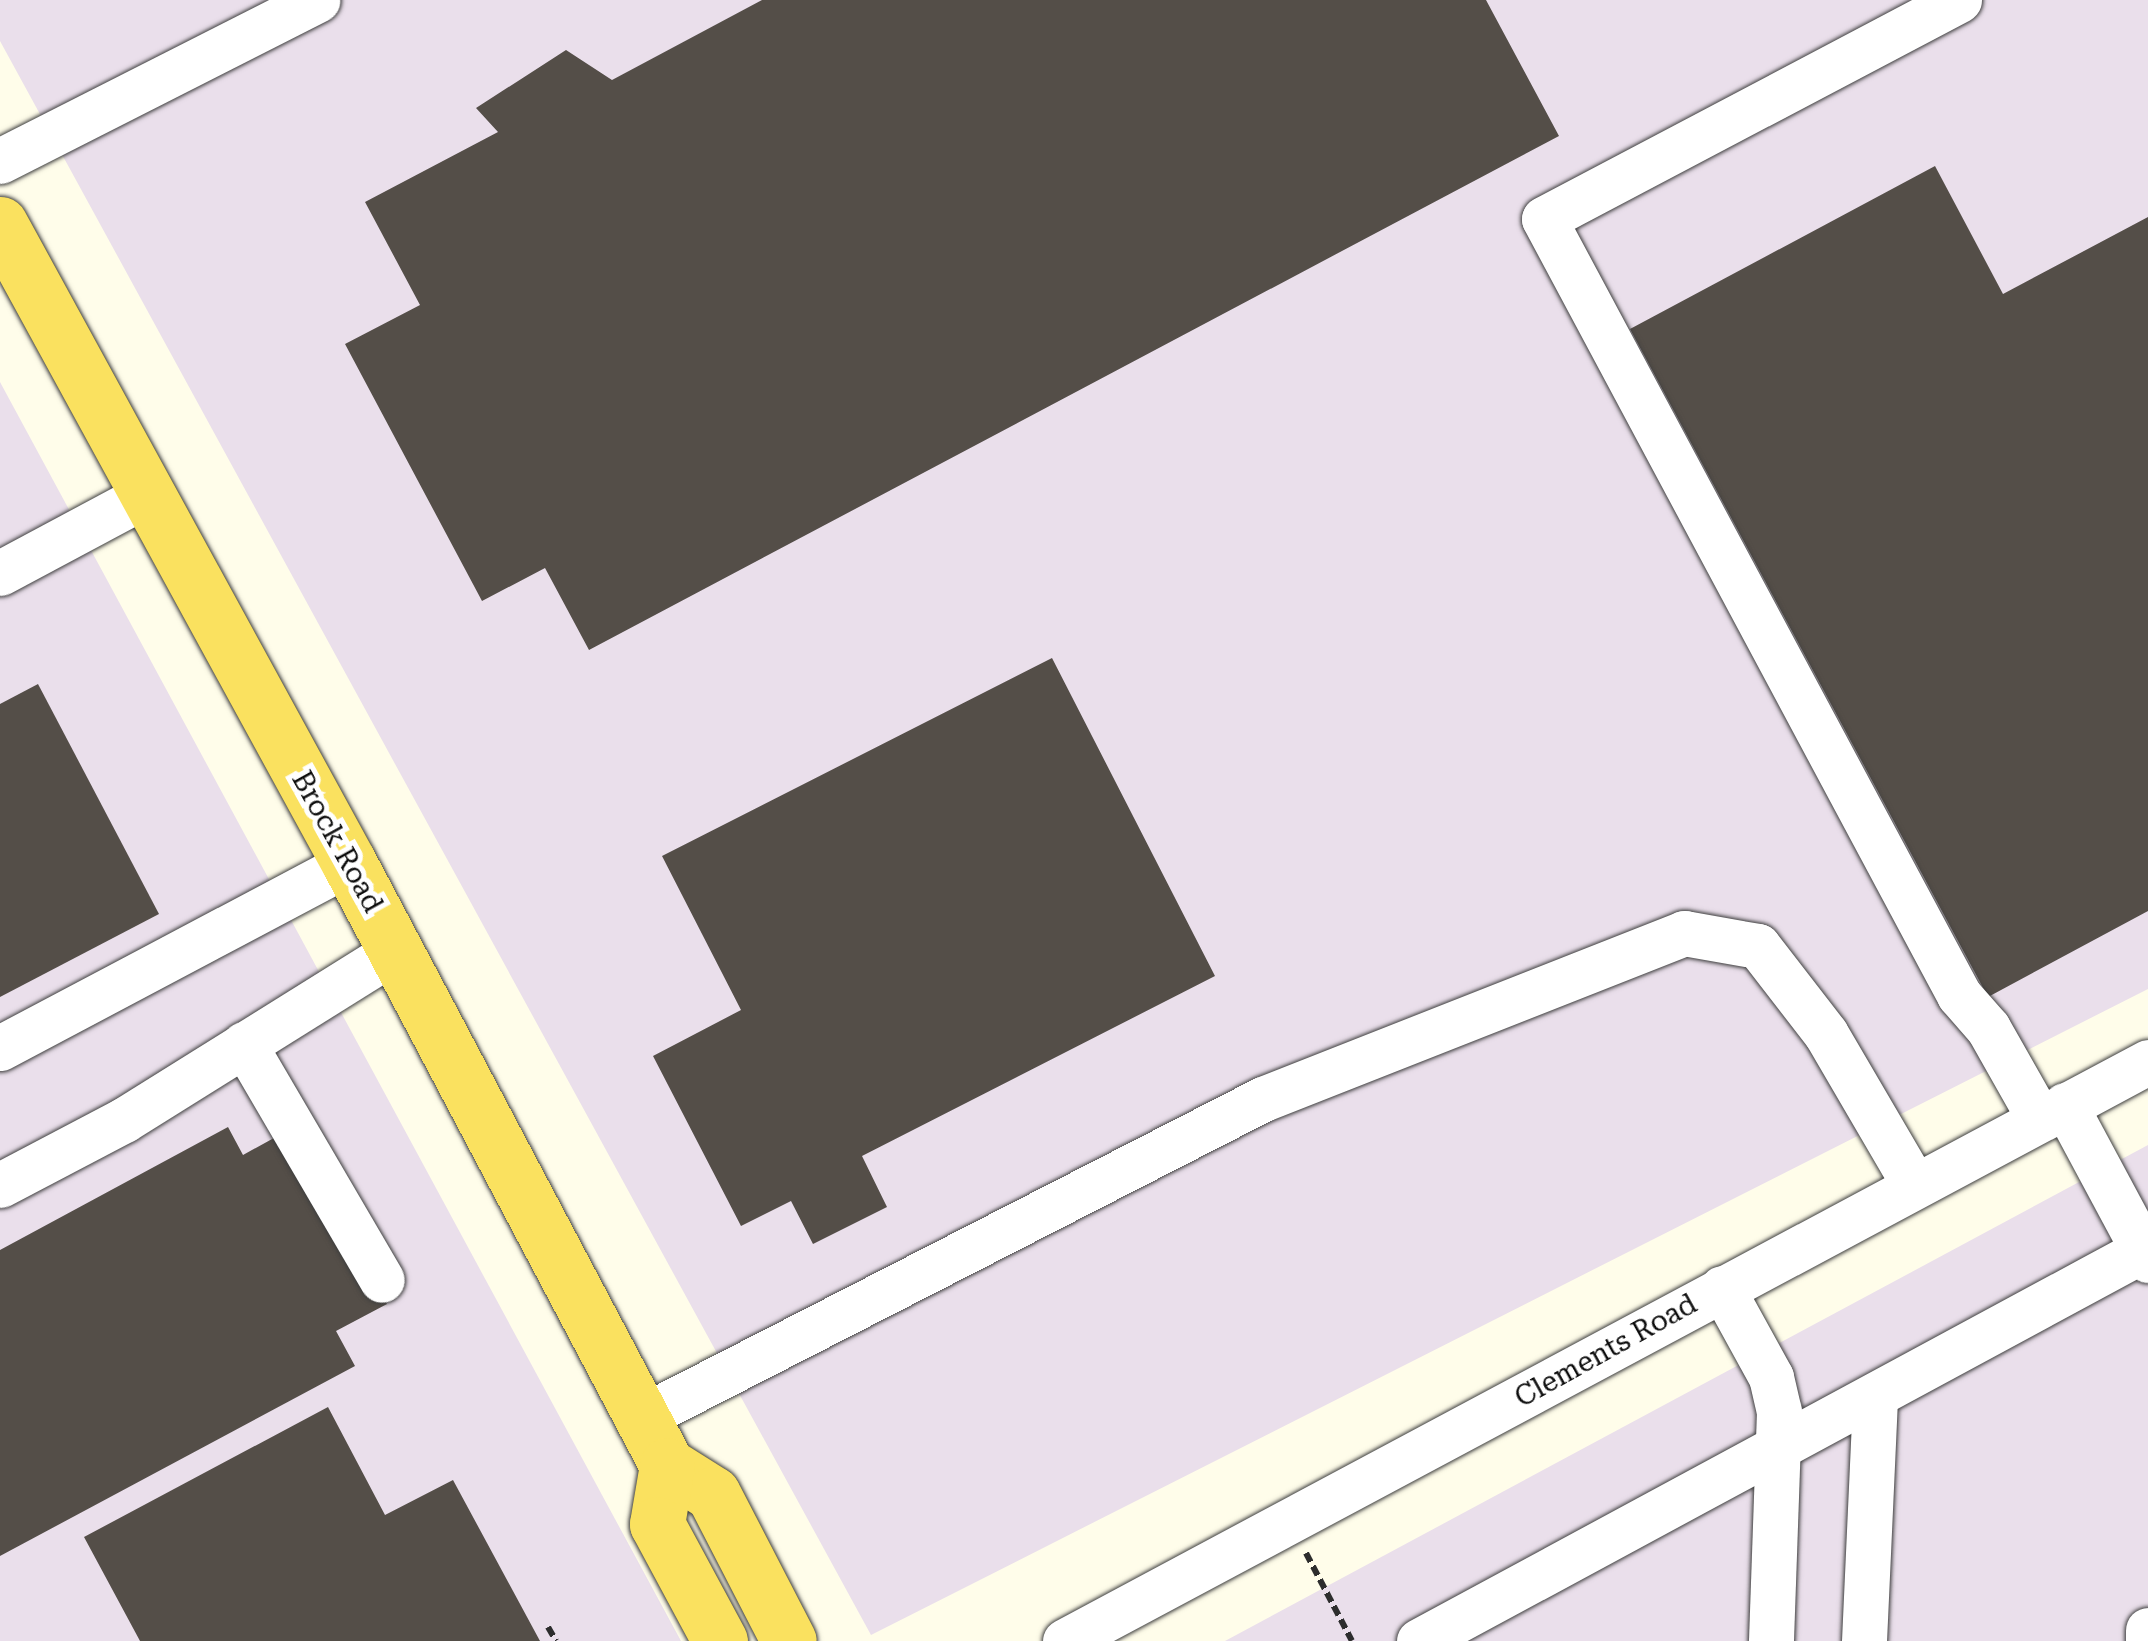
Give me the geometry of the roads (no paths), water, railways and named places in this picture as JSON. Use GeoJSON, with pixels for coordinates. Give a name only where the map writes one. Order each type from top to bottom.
{"type":"FeatureCollection","features":[{"type":"Feature","properties":{"kind":"main road","name":"Brock Road"},"geometry":{"type":"LineString","coordinates":[[0,224],[396,950],[667,1465],[712,1494],[789,1641]]}},
{"type":"Feature","properties":{"kind":"main road"},"geometry":{"type":"LineString","coordinates":[[667,1465],[657,1524],[720,1641]]}},
{"type":"Feature","properties":{"kind":"street"},"geometry":{"type":"LineString","coordinates":[[0,162],[318,0]]}},
{"type":"Feature","properties":{"kind":"street"},"geometry":{"type":"LineString","coordinates":[[1419,1641],[1875,1395],[2145,1255],[2052,1112],[1960,995],[1544,219],[1959,0]]}},
{"type":"Feature","properties":{"kind":"street"},"geometry":{"type":"LineString","coordinates":[[0,573],[146,495]]}},
{"type":"Feature","properties":{"kind":"street"},"geometry":{"type":"LineString","coordinates":[[0,1048],[349,863]]}},
{"type":"Feature","properties":{"kind":"street"},"geometry":{"type":"LineString","coordinates":[[642,1417],[1263,1100],[1684,933],[1758,946],[1826,1034],[1913,1183]]}},
{"type":"Feature","properties":{"kind":"street"},"geometry":{"type":"LineString","coordinates":[[0,1185],[124,1120],[396,950]]}},
{"type":"Feature","properties":{"kind":"street"},"geometry":{"type":"LineString","coordinates":[[244,1044],[382,1280]]}},
{"type":"Feature","properties":{"kind":"street","name":"Clements Road"},"geometry":{"type":"LineString","coordinates":[[1065,1641],[1913,1183],[2148,1062]]}},
{"type":"Feature","properties":{"kind":"street"},"geometry":{"type":"LineString","coordinates":[[1722,1288],[1776,1390],[1779,1447],[1771,1641]]}},
{"type":"Feature","properties":{"kind":"street"},"geometry":{"type":"LineString","coordinates":[[1864,1641],[1875,1395]]}},
{"type":"Feature","properties":{"kind":"street"},"geometry":{"type":"LineString","coordinates":[[2148,1630],[2148,1641]]}}]}
